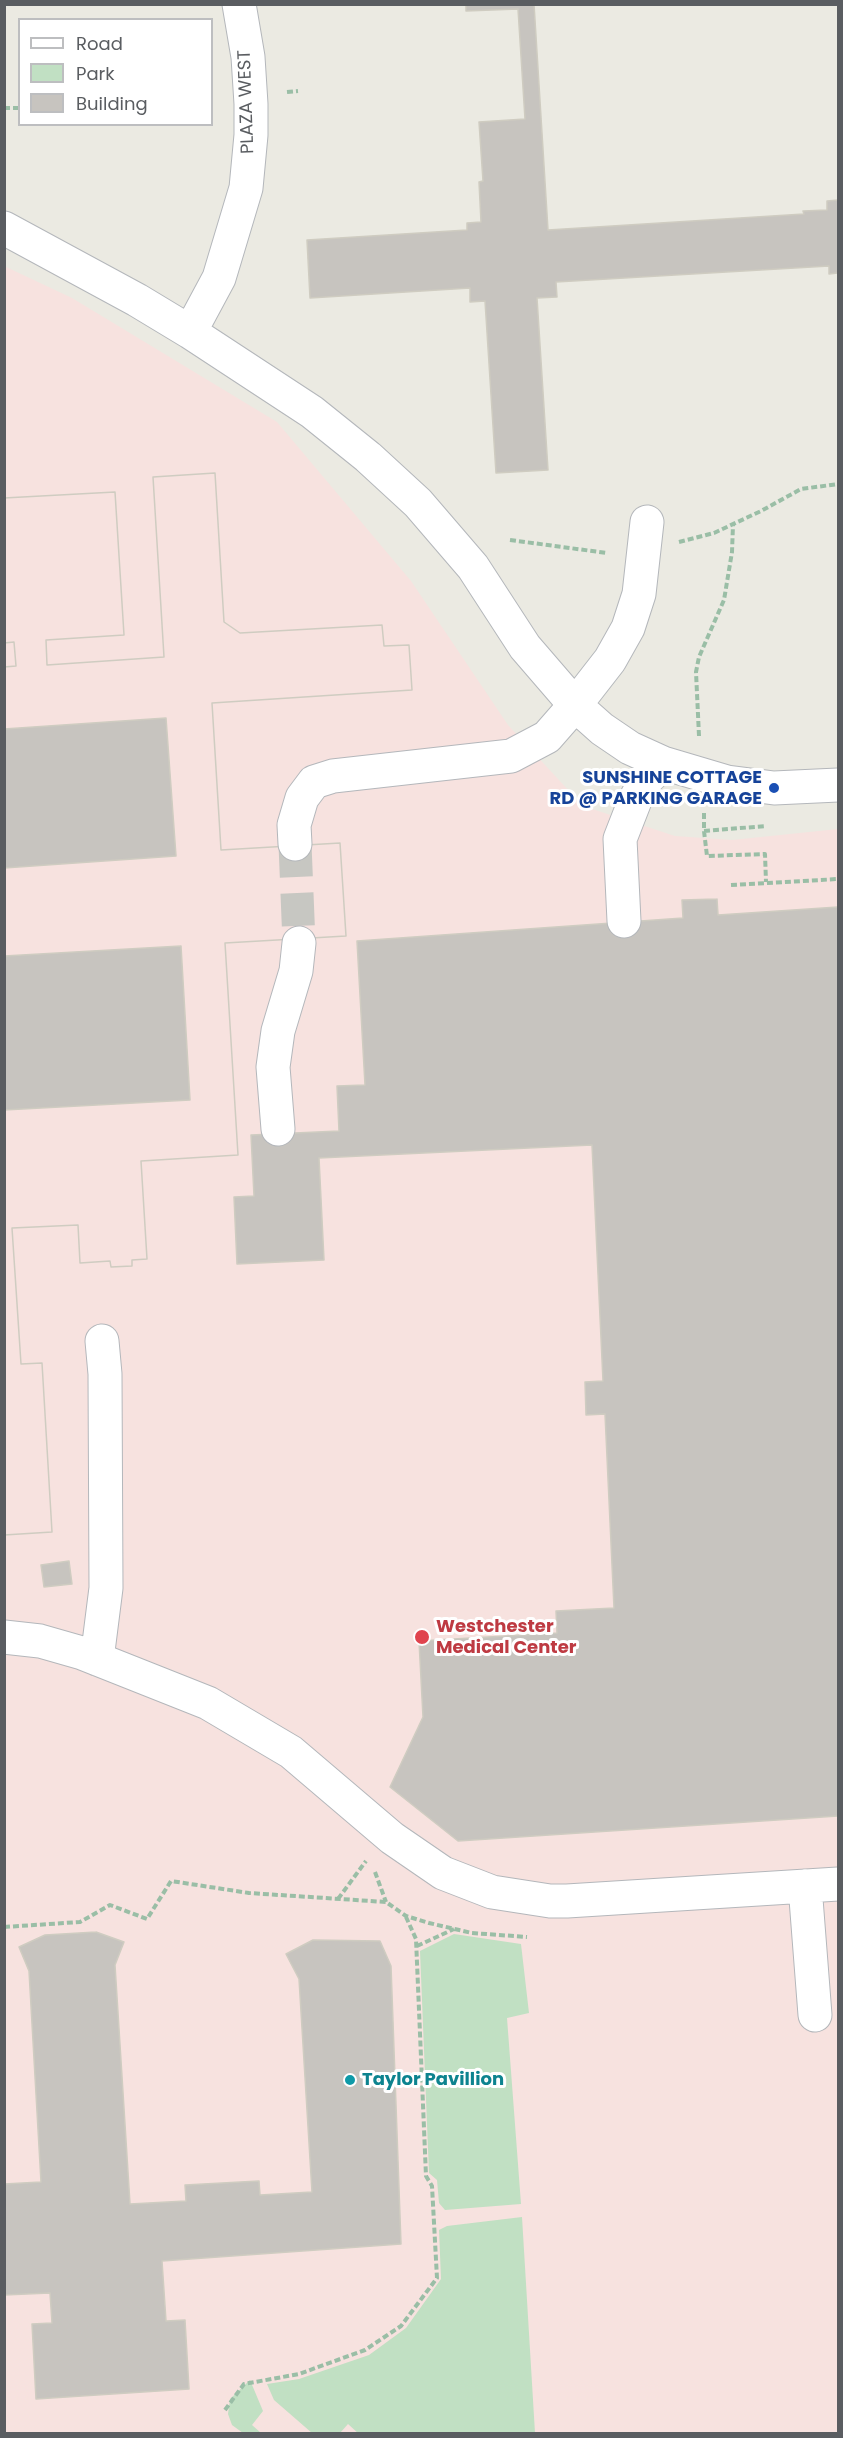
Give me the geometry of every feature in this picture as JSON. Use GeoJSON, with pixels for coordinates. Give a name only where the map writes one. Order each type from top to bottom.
{"type":"FeatureCollection","features":[{"type":"Feature","properties":{"kind":"street","name":"PLAZA WEST"},"geometry":{"type":"LineString","coordinates":[[190,332],[219,278],[246,188],[252,135],[251,96],[248,57],[239,4]]}},
{"type":"Feature","properties":{"kind":"street"},"geometry":{"type":"LineString","coordinates":[[4,228],[137,300],[190,332],[312,412],[368,457],[417,503],[473,567],[525,646],[576,705],[602,729],[630,748],[663,763],[727,782],[774,788],[838,785]]}},
{"type":"Feature","properties":{"kind":"street"},"geometry":{"type":"LineString","coordinates":[[295,844],[294,825],[302,798],[314,782],[333,776],[511,756],[547,737],[576,705],[610,660],[628,628],[639,594],[647,522]]}},
{"type":"Feature","properties":{"kind":"street"},"geometry":{"type":"LineString","coordinates":[[624,921],[620,839],[636,798],[646,780],[663,763]]}},
{"type":"Feature","properties":{"kind":"street"},"geometry":{"type":"LineString","coordinates":[[278,1129],[273,1067],[278,1031],[296,971],[299,943]]}},
{"type":"Feature","properties":{"kind":"street"},"geometry":{"type":"LineString","coordinates":[[97,1659],[106,1588],[105,1374],[102,1341]]}},
{"type":"Feature","properties":{"kind":"street"},"geometry":{"type":"LineString","coordinates":[[4,1637],[40,1641],[97,1659],[208,1703],[291,1752],[392,1838],[426,1862],[443,1873],[492,1892],[550,1901],[567,1901],[838,1884]]}},
{"type":"Feature","properties":{"kind":"street"},"geometry":{"type":"LineString","coordinates":[[805,1886],[815,2015]]}},
{"type":"Feature","properties":{"kind":"path"},"geometry":{"type":"LineString","coordinates":[[733,525],[732,552],[724,600],[699,657],[696,672],[704,831],[707,856],[765,854],[766,882]]}},
{"type":"Feature","properties":{"kind":"path"},"geometry":{"type":"LineString","coordinates":[[704,831],[770,825]]}},
{"type":"Feature","properties":{"kind":"path"},"geometry":{"type":"LineString","coordinates":[[732,885],[838,879]]}},
{"type":"Feature","properties":{"kind":"path"},"geometry":{"type":"LineString","coordinates":[[369,1857],[386,1902]]}},
{"type":"Feature","properties":{"kind":"path"},"geometry":{"type":"LineString","coordinates":[[4,1927],[80,1922],[110,1905],[147,1919],[171,1881],[249,1893],[386,1902],[406,1916],[455,1929],[483,1934],[536,1936]]}},
{"type":"Feature","properties":{"kind":"path"},"geometry":{"type":"LineString","coordinates":[[225,2410],[244,2384],[299,2374],[365,2350],[401,2326],[437,2278],[432,2186],[426,2176],[417,1946],[413,1928],[406,1916]]}},
{"type":"Feature","properties":{"kind":"path"},"geometry":{"type":"LineString","coordinates":[[417,1946],[455,1929]]}},
{"type":"Feature","properties":{"kind":"shaded area","name":"Westchester Medical Center"},"geometry":{"type":"Polygon","coordinates":[[[4,266],[72,298],[277,422],[411,581],[508,725],[583,806],[675,836],[732,840],[838,829],[838,2433],[5,2433],[4,266]]]}},
{"type":"Feature","properties":{"kind":"green space"},"geometry":{"type":"Polygon","coordinates":[[[454,1934],[521,1944],[529,2013],[507,2018],[521,2204],[445,2210],[439,2203],[437,2180],[429,2173],[420,1951],[454,1934]]]}},
{"type":"Feature","properties":{"kind":"green space"},"geometry":{"type":"Polygon","coordinates":[[[522,2217],[535,2433],[359,2434],[348,2424],[340,2433],[312,2433],[274,2400],[267,2384],[299,2379],[369,2355],[406,2328],[441,2279],[439,2230],[447,2226],[522,2217]]]}},
{"type":"Feature","properties":{"kind":"green space"},"geometry":{"type":"Polygon","coordinates":[[[250,2380],[263,2411],[252,2425],[261,2433],[243,2433],[232,2425],[228,2414],[230,2399],[250,2380]]]}},
{"type":"Feature","properties":{"kind":"building"},"geometry":{"type":"Polygon","coordinates":[[[466,4],[534,4],[548,230],[804,214],[803,211],[827,210],[827,201],[838,200],[838,273],[829,274],[829,266],[556,282],[557,297],[537,298],[548,470],[496,473],[485,301],[470,302],[470,288],[310,298],[307,240],[467,230],[467,223],[481,222],[479,182],[483,181],[479,122],[525,119],[518,9],[466,11],[466,4]]]}},
{"type":"Feature","properties":{"kind":"building"},"geometry":{"type":"Polygon","coordinates":[[[215,473],[224,622],[240,633],[382,625],[384,646],[409,645],[412,690],[212,703],[221,850],[340,843],[346,936],[225,943],[238,1155],[141,1161],[147,1259],[132,1260],[132,1266],[111,1267],[110,1261],[80,1263],[78,1225],[12,1228],[21,1364],[42,1363],[52,1532],[4,1535],[4,1110],[190,1100],[181,946],[4,956],[4,868],[176,856],[166,718],[4,729],[4,667],[16,666],[14,642],[4,643],[4,498],[115,492],[124,635],[46,640],[47,665],[164,657],[153,477],[215,473]]]}},
{"type":"Feature","properties":{"kind":"building"},"geometry":{"type":"Polygon","coordinates":[[[215,473],[224,622],[240,633],[382,625],[384,646],[409,645],[412,690],[212,703],[221,850],[340,843],[346,936],[225,943],[238,1155],[141,1161],[147,1259],[132,1260],[132,1266],[111,1267],[110,1261],[80,1263],[78,1225],[12,1228],[21,1364],[42,1363],[52,1532],[4,1535],[4,667],[16,666],[14,642],[4,643],[4,498],[115,492],[124,635],[46,640],[47,665],[164,657],[153,477],[215,473]]]}},
{"type":"Feature","properties":{"kind":"building"},"geometry":{"type":"Polygon","coordinates":[[[717,899],[718,915],[838,907],[838,1816],[458,1841],[390,1787],[423,1717],[419,1641],[557,1633],[556,1611],[614,1608],[605,1414],[586,1415],[585,1382],[603,1381],[592,1145],[319,1158],[324,1260],[237,1264],[234,1197],[254,1196],[251,1135],[339,1131],[337,1086],[365,1085],[357,941],[683,918],[682,900],[717,899]]]}},
{"type":"Feature","properties":{"kind":"building"},"geometry":{"type":"Polygon","coordinates":[[[69,1561],[72,1584],[44,1587],[41,1565],[69,1561]]]}},
{"type":"Feature","properties":{"kind":"building","name":"Taylor Pavillion"},"geometry":{"type":"Polygon","coordinates":[[[96,1932],[124,1942],[115,1965],[130,2204],[186,2201],[185,2185],[259,2181],[260,2195],[312,2192],[299,1979],[286,1954],[313,1940],[380,1941],[391,1966],[401,2244],[162,2261],[166,2321],[185,2320],[189,2389],[36,2399],[32,2324],[52,2323],[50,2293],[4,2295],[4,2184],[41,2182],[29,1971],[19,1947],[45,1935],[96,1932]]]}},
{"type":"Feature","properties":{"kind":"tunnel"},"geometry":{"type":"LineString","coordinates":[[295,844],[299,943]]}},
{"type":"Feature","properties":{"kind":"place","name":"SUNSHINE COTTAGE RD @ PARKING GARAGE"},"geometry":{"type":"Point","coordinates":[774,788]}},
{"type":"Feature","properties":{"kind":"place","name":"Westchester Medical Center"},"geometry":{"type":"Point","coordinates":[422,1637]}},
{"type":"Feature","properties":{"kind":"place","name":"Taylor Pavillion"},"geometry":{"type":"Point","coordinates":[350,2080]}}]}
